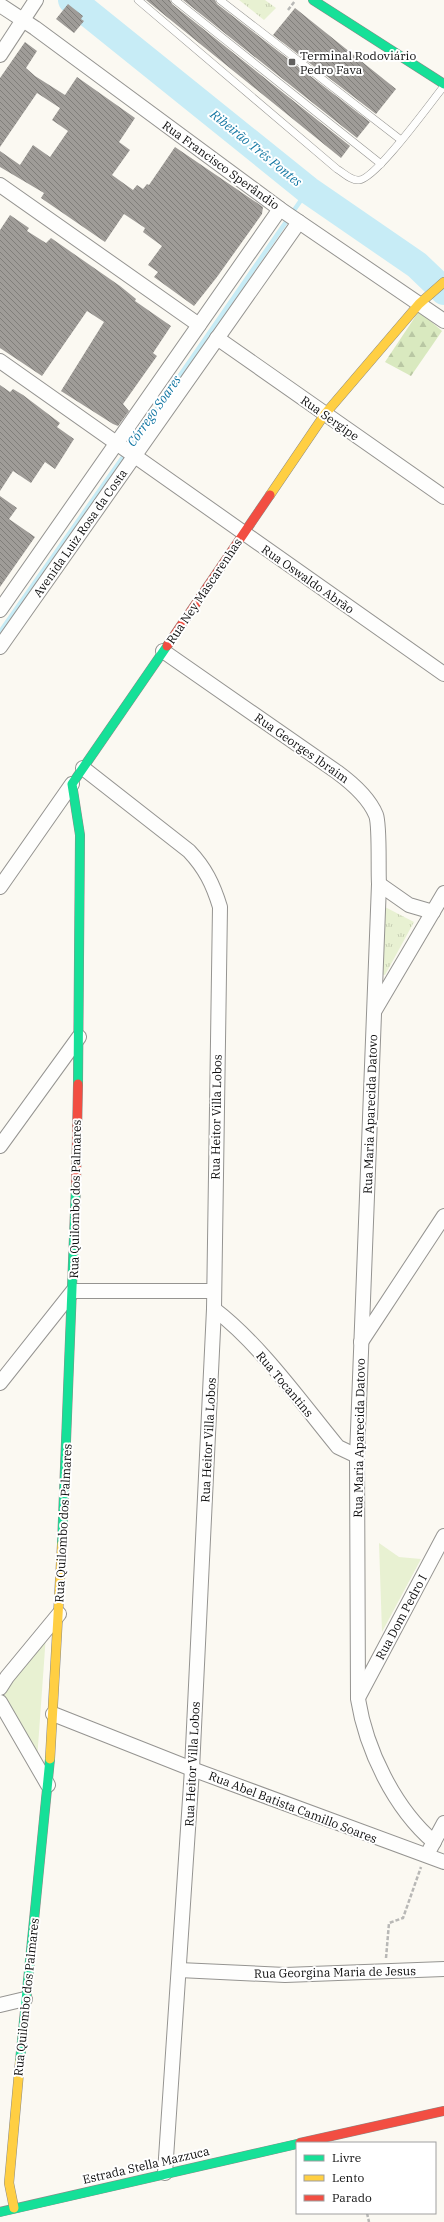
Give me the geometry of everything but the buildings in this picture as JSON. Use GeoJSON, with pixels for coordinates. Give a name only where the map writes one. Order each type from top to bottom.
{"type":"FeatureCollection","features":[{"type":"Feature","properties":{"kind":"street"},"geometry":{"type":"LineString","coordinates":[[313,0],[444,85]]}},
{"type":"Feature","properties":{"kind":"street"},"geometry":{"type":"LineString","coordinates":[[0,55],[4,40],[23,20],[35,2]]}},
{"type":"Feature","properties":{"kind":"street","name":"Rua Francisco Sperândio"},"geometry":{"type":"LineString","coordinates":[[0,5],[23,20],[289,215],[424,300],[444,321]]}},
{"type":"Feature","properties":{"kind":"street"},"geometry":{"type":"LineString","coordinates":[[0,185],[199,325]]}},
{"type":"Feature","properties":{"kind":"street"},"geometry":{"type":"LineString","coordinates":[[0,610],[127,450],[199,325],[289,215]]}},
{"type":"Feature","properties":{"kind":"street","name":"Avenida Luiz Rosa da Costa"},"geometry":{"type":"LineString","coordinates":[[0,648],[127,450],[217,338],[289,215]]}},
{"type":"Feature","properties":{"kind":"street","name":"Rua Ney Mascarenhas"},"geometry":{"type":"LineString","coordinates":[[0,887],[325,414],[424,300],[444,282]]}},
{"type":"Feature","properties":{"kind":"street","name":"Rua Sergipe"},"geometry":{"type":"LineString","coordinates":[[217,338],[444,497]]}},
{"type":"Feature","properties":{"kind":"street","name":"Rua Oswaldo Abrão"},"geometry":{"type":"LineString","coordinates":[[0,361],[444,674]]}},
{"type":"Feature","properties":{"kind":"street","name":"Rua Georges Ibraim"},"geometry":{"type":"LineString","coordinates":[[163,651],[352,783],[366,799],[377,816],[379,884],[374,1011]]}},
{"type":"Feature","properties":{"kind":"street","name":"Rua Heitor Villa Lobos"},"geometry":{"type":"LineString","coordinates":[[83,768],[189,851],[203,866],[214,885],[220,907],[212,1291],[214,1310],[192,1769],[165,2173]]}},
{"type":"Feature","properties":{"kind":"street","name":"Rua Quilombo dos Palmares"},"geometry":{"type":"LineString","coordinates":[[15,2215],[9,2183],[25,1999],[48,1785],[53,1714],[73,1290],[79,1037],[80,835],[72,784]]}},
{"type":"Feature","properties":{"kind":"street"},"geometry":{"type":"LineString","coordinates":[[379,884],[409,905],[433,912]]}},
{"type":"Feature","properties":{"kind":"street"},"geometry":{"type":"LineString","coordinates":[[374,1011],[444,894]]}},
{"type":"Feature","properties":{"kind":"street","name":"Rua Maria Aparecida Datovo"},"geometry":{"type":"LineString","coordinates":[[374,1011],[357,1456],[358,1699],[362,1723],[374,1753],[398,1801],[418,1828],[434,1842]]}},
{"type":"Feature","properties":{"kind":"street"},"geometry":{"type":"LineString","coordinates":[[0,1146],[79,1037]]}},
{"type":"Feature","properties":{"kind":"street"},"geometry":{"type":"LineString","coordinates":[[361,1342],[444,1216]]}},
{"type":"Feature","properties":{"kind":"street"},"geometry":{"type":"LineString","coordinates":[[0,1383],[73,1290],[212,1291]]}},
{"type":"Feature","properties":{"kind":"street","name":"Rua Tocantins"},"geometry":{"type":"LineString","coordinates":[[214,1310],[230,1321],[257,1350],[338,1447],[357,1456]]}},
{"type":"Feature","properties":{"kind":"street","name":"Rua Dom Pedro I"},"geometry":{"type":"LineString","coordinates":[[358,1699],[444,1536]]}},
{"type":"Feature","properties":{"kind":"street","name":"Rua Quilombo dos Palmares"},"geometry":{"type":"LineString","coordinates":[[0,1688],[7,1677],[58,1614]]}},
{"type":"Feature","properties":{"kind":"street"},"geometry":{"type":"LineString","coordinates":[[0,1702],[48,1785]]}},
{"type":"Feature","properties":{"kind":"street","name":"Rua Abel Batista Camillo Soares"},"geometry":{"type":"LineString","coordinates":[[53,1714],[192,1769],[444,1862]]}},
{"type":"Feature","properties":{"kind":"street"},"geometry":{"type":"LineString","coordinates":[[425,1856],[444,1823]]}},
{"type":"Feature","properties":{"kind":"street","name":"Rua Georgina Maria de Jesus"},"geometry":{"type":"LineString","coordinates":[[179,1970],[284,1975],[444,1969]]}},
{"type":"Feature","properties":{"kind":"street"},"geometry":{"type":"LineString","coordinates":[[0,2005],[25,1999]]}},
{"type":"Feature","properties":{"kind":"street","name":"Estrada Stella Mazzuca"},"geometry":{"type":"LineString","coordinates":[[303,2142],[444,2111]]}},
{"type":"Feature","properties":{"kind":"street","name":"Estrada Stella Mazzuca"},"geometry":{"type":"LineString","coordinates":[[0,2212],[15,2215],[165,2173],[296,2143]]}},
{"type":"Feature","properties":{"kind":"lane"},"geometry":{"type":"LineString","coordinates":[[138,0],[347,176],[359,180],[365,178],[381,164],[444,85]]}},
{"type":"Feature","properties":{"kind":"lane"},"geometry":{"type":"LineString","coordinates":[[175,0],[381,164]]}},
{"type":"Feature","properties":{"kind":"lane"},"geometry":{"type":"LineString","coordinates":[[220,0],[400,140]]}},
{"type":"Feature","properties":{"kind":"path"},"geometry":{"type":"LineString","coordinates":[[288,10],[295,0]]}},
{"type":"Feature","properties":{"kind":"path"},"geometry":{"type":"LineString","coordinates":[[385,1972],[389,1923],[403,1918],[425,1856]]}},
{"type":"Feature","properties":{"kind":"green space"},"geometry":{"type":"Polygon","coordinates":[[[239,0],[265,0],[276,8],[264,20],[239,0]]]}},
{"type":"Feature","properties":{"kind":"green space"},"geometry":{"type":"Polygon","coordinates":[[[419,311],[442,331],[411,376],[385,362],[419,311]]]}},
{"type":"Feature","properties":{"kind":"green space"},"geometry":{"type":"Polygon","coordinates":[[[385,907],[414,922],[385,975],[381,974],[385,907]]]}},
{"type":"Feature","properties":{"kind":"green space"},"geometry":{"type":"Polygon","coordinates":[[[379,1543],[399,1557],[421,1559],[382,1632],[379,1543]]]}},
{"type":"Feature","properties":{"kind":"green space"},"geometry":{"type":"Polygon","coordinates":[[[46,1635],[37,1760],[5,1701],[4,1692],[46,1635]]]}},
{"type":"Feature","properties":{"kind":"waterway","name":"Ribeirão Três Pontes"},"geometry":{"type":"LineString","coordinates":[[72,0],[308,190],[417,265],[444,291]]}},
{"type":"Feature","properties":{"kind":"waterway","name":"Córrego Soares"},"geometry":{"type":"LineString","coordinates":[[0,632],[308,190]]}},
{"type":"Feature","properties":{"kind":"traffic: fast"},"geometry":{"type":"LineString","coordinates":[[313,0],[444,84]]}},
{"type":"Feature","properties":{"kind":"traffic: fast"},"geometry":{"type":"LineString","coordinates":[[78,1084],[80,835],[72,784],[167,646]]}},
{"type":"Feature","properties":{"kind":"traffic: fast"},"geometry":{"type":"LineString","coordinates":[[62,1544],[76,1185]]}},
{"type":"Feature","properties":{"kind":"traffic: fast"},"geometry":{"type":"LineString","coordinates":[[20,2061],[50,1759]]}},
{"type":"Feature","properties":{"kind":"traffic: fast"},"geometry":{"type":"LineString","coordinates":[[0,2212],[296,2144]]}},
{"type":"Feature","properties":{"kind":"traffic: slow"},"geometry":{"type":"LineString","coordinates":[[270,495],[325,414],[419,304],[444,282]]}},
{"type":"Feature","properties":{"kind":"traffic: slow"},"geometry":{"type":"LineString","coordinates":[[50,1759],[62,1544]]}},
{"type":"Feature","properties":{"kind":"traffic: slow"},"geometry":{"type":"LineString","coordinates":[[14,2208],[9,2183],[20,2061]]}},
{"type":"Feature","properties":{"kind":"traffic: jam"},"geometry":{"type":"LineString","coordinates":[[167,646],[270,495]]}},
{"type":"Feature","properties":{"kind":"traffic: jam"},"geometry":{"type":"LineString","coordinates":[[76,1185],[78,1084]]}},
{"type":"Feature","properties":{"kind":"traffic: jam"},"geometry":{"type":"LineString","coordinates":[[304,2142],[444,2111]]}},
{"type":"Feature","properties":{"kind":"place","name":"Terminal Rodoviário Pedro Fava"},"geometry":{"type":"Point","coordinates":[292,62]}}]}
